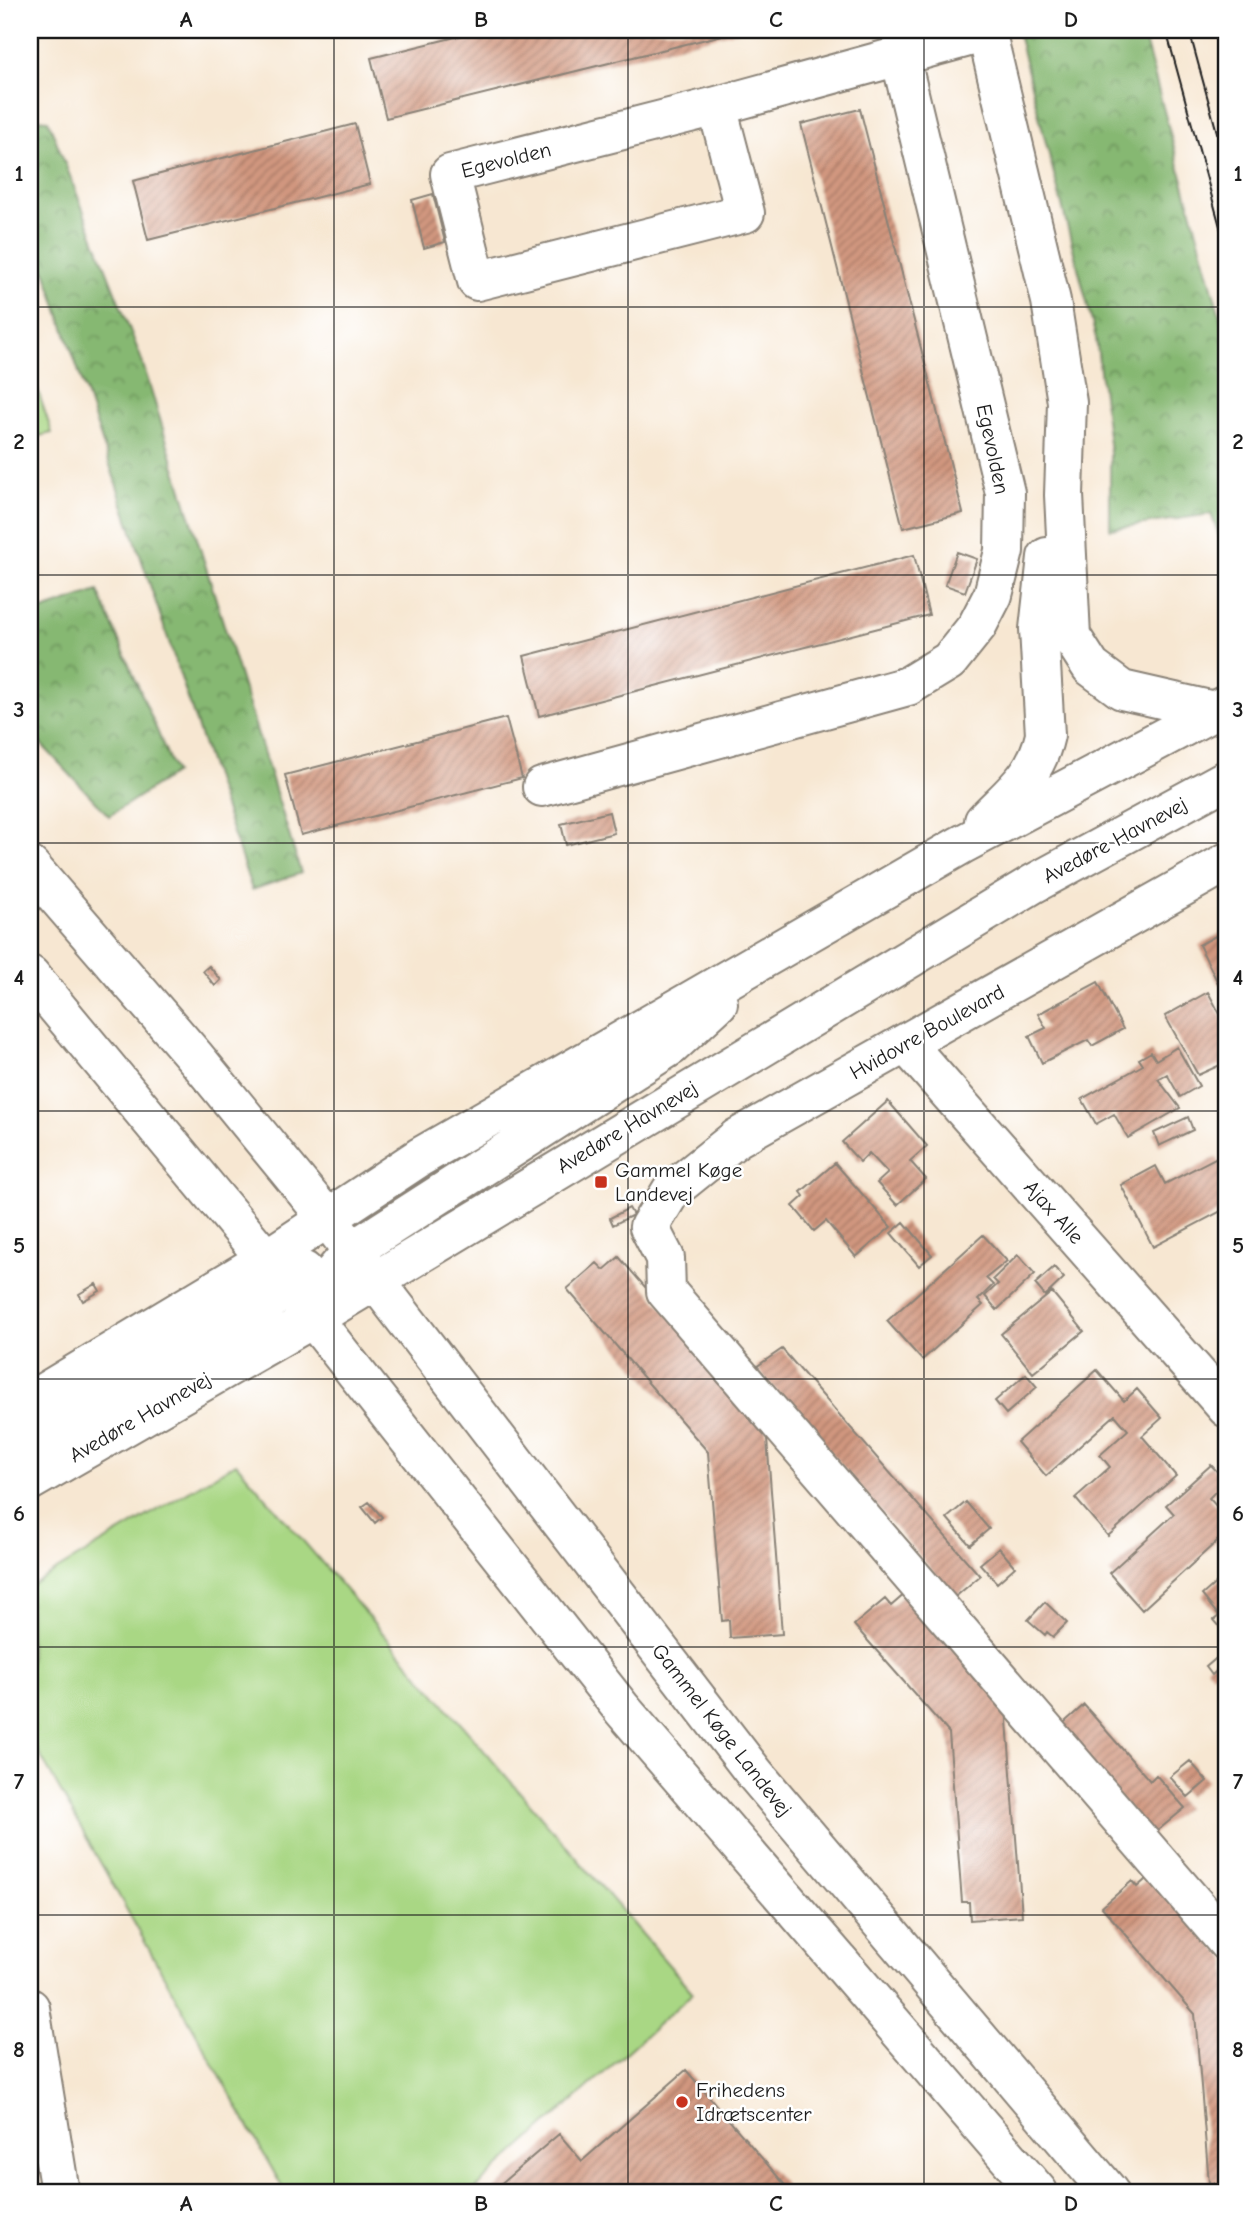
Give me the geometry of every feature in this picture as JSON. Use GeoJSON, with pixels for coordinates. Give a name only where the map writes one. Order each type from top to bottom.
{"type":"FeatureCollection","features":[{"type":"Feature","properties":{"kind":"street","name":"Egevolden"},"geometry":{"type":"LineString","coordinates":[[717,106],[745,213],[477,281],[450,174],[717,106],[986,31],[1051,301],[1067,402],[1064,495],[1070,636],[1091,667],[1122,690],[1221,707]]}},
{"type":"Feature","properties":{"kind":"street","name":"Egevolden"},"geometry":{"type":"LineString","coordinates":[[542,786],[908,685],[949,661],[977,625],[993,596],[1004,551],[1004,494],[900,56]]}},
{"type":"Feature","properties":{"kind":"street","name":"Egevolden"},"geometry":{"type":"LineString","coordinates":[[961,845],[1035,767],[1041,751],[1045,736],[1039,674],[1042,587],[1048,546],[1064,495]]}},
{"type":"Feature","properties":{"kind":"street"},"geometry":{"type":"LineString","coordinates":[[30,1444],[277,1274],[327,1218],[420,1157],[961,845],[1221,707]]}},
{"type":"Feature","properties":{"kind":"street","name":"Avedøre Havnevej"},"geometry":{"type":"LineString","coordinates":[[30,1481],[312,1319],[364,1265],[1033,884],[1227,779]]}},
{"type":"Feature","properties":{"kind":"street","name":"Hvidovre Boulevard"},"geometry":{"type":"LineString","coordinates":[[1227,862],[737,1138],[671,1191],[649,1227],[665,1258],[666,1291],[1227,1942]]}},
{"type":"Feature","properties":{"kind":"street","name":"Gammel Køge Landevej"},"geometry":{"type":"LineString","coordinates":[[30,866],[196,1058],[327,1218],[755,1774],[1109,2192]]}},
{"type":"Feature","properties":{"kind":"street"},"geometry":{"type":"LineString","coordinates":[[364,1265],[671,1046],[773,953]]}},
{"type":"Feature","properties":{"kind":"street"},"geometry":{"type":"LineString","coordinates":[[30,975],[277,1274],[622,1709],[1038,2192]]}},
{"type":"Feature","properties":{"kind":"street","name":"Ajax Alle"},"geometry":{"type":"LineString","coordinates":[[906,1044],[1215,1373],[1227,1408]]}},
{"type":"Feature","properties":{"kind":"street"},"geometry":{"type":"LineString","coordinates":[[30,1401],[277,1274]]}},
{"type":"Feature","properties":{"kind":"street"},"geometry":{"type":"LineString","coordinates":[[30,2008],[60,2192]]}},
{"type":"Feature","properties":{"kind":"green space"},"geometry":{"type":"Polygon","coordinates":[[[1017,30],[1142,30],[1227,342],[1227,558],[1211,514],[1110,529],[1110,452],[1096,338],[1017,30]]]}},
{"type":"Feature","properties":{"kind":"green space"},"geometry":{"type":"Polygon","coordinates":[[[30,95],[36,119],[48,120],[141,358],[301,873],[252,890],[30,226],[30,95]]]}},
{"type":"Feature","properties":{"kind":"green space"},"geometry":{"type":"Polygon","coordinates":[[[30,367],[52,433],[30,438],[30,367]]]}},
{"type":"Feature","properties":{"kind":"green space"},"geometry":{"type":"Polygon","coordinates":[[[98,591],[175,773],[109,816],[30,732],[30,601],[40,611],[98,591]]]}},
{"type":"Feature","properties":{"kind":"green space"},"geometry":{"type":"Polygon","coordinates":[[[236,1463],[693,1993],[471,2192],[285,2192],[30,1737],[30,1586],[236,1463]]]}},
{"type":"Feature","properties":{"kind":"building"},"geometry":{"type":"Polygon","coordinates":[[[484,30],[739,31],[386,118],[371,58],[484,30]]]}},
{"type":"Feature","properties":{"kind":"building"},"geometry":{"type":"Polygon","coordinates":[[[860,109],[963,513],[903,528],[801,124],[860,109]]]}},
{"type":"Feature","properties":{"kind":"building"},"geometry":{"type":"Polygon","coordinates":[[[355,124],[370,184],[148,240],[133,181],[355,124]]]}},
{"type":"Feature","properties":{"kind":"building"},"geometry":{"type":"Polygon","coordinates":[[[433,194],[445,242],[424,248],[412,200],[433,194]]]}},
{"type":"Feature","properties":{"kind":"building"},"geometry":{"type":"Polygon","coordinates":[[[957,552],[977,559],[965,592],[945,585],[957,552]]]}},
{"type":"Feature","properties":{"kind":"building"},"geometry":{"type":"Polygon","coordinates":[[[914,555],[929,615],[539,716],[524,656],[914,555]]]}},
{"type":"Feature","properties":{"kind":"building"},"geometry":{"type":"Polygon","coordinates":[[[506,718],[522,778],[301,835],[285,775],[506,718]]]}},
{"type":"Feature","properties":{"kind":"building"},"geometry":{"type":"Polygon","coordinates":[[[609,812],[614,833],[566,845],[561,824],[609,812]]]}},
{"type":"Feature","properties":{"kind":"building"},"geometry":{"type":"Polygon","coordinates":[[[1223,932],[1227,941],[1227,981],[1219,985],[1199,945],[1223,932]]]}},
{"type":"Feature","properties":{"kind":"building"},"geometry":{"type":"Polygon","coordinates":[[[209,966],[221,980],[215,986],[203,971],[209,966]]]}},
{"type":"Feature","properties":{"kind":"building"},"geometry":{"type":"Polygon","coordinates":[[[1098,982],[1123,1029],[1092,1046],[1088,1040],[1042,1063],[1029,1036],[1046,1028],[1038,1014],[1098,982]]]}},
{"type":"Feature","properties":{"kind":"building"},"geometry":{"type":"Polygon","coordinates":[[[1208,992],[1227,1027],[1227,1062],[1198,1075],[1165,1016],[1208,992]]]}},
{"type":"Feature","properties":{"kind":"building"},"geometry":{"type":"Polygon","coordinates":[[[1177,1047],[1199,1086],[1180,1097],[1167,1074],[1158,1079],[1180,1108],[1128,1138],[1114,1114],[1096,1124],[1082,1099],[1143,1065],[1139,1059],[1151,1052],[1156,1060],[1177,1047]]]}},
{"type":"Feature","properties":{"kind":"building"},"geometry":{"type":"Polygon","coordinates":[[[888,1101],[927,1146],[910,1161],[926,1179],[897,1205],[877,1183],[888,1173],[869,1153],[860,1162],[842,1142],[888,1101]]]}},
{"type":"Feature","properties":{"kind":"building"},"geometry":{"type":"Polygon","coordinates":[[[1188,1117],[1193,1130],[1159,1146],[1154,1133],[1188,1117]]]}},
{"type":"Feature","properties":{"kind":"building"},"geometry":{"type":"Polygon","coordinates":[[[1217,1157],[1227,1177],[1227,1208],[1153,1247],[1121,1185],[1156,1166],[1165,1184],[1217,1157]]]}},
{"type":"Feature","properties":{"kind":"building"},"geometry":{"type":"Polygon","coordinates":[[[835,1163],[891,1227],[856,1257],[826,1221],[814,1231],[793,1206],[804,1196],[801,1192],[835,1163]]]}},
{"type":"Feature","properties":{"kind":"building"},"geometry":{"type":"Polygon","coordinates":[[[629,1208],[633,1215],[613,1225],[610,1218],[629,1208]]]}},
{"type":"Feature","properties":{"kind":"building"},"geometry":{"type":"Polygon","coordinates":[[[904,1222],[932,1255],[919,1266],[891,1233],[904,1222]]]}},
{"type":"Feature","properties":{"kind":"building"},"geometry":{"type":"Polygon","coordinates":[[[983,1235],[1007,1261],[986,1278],[993,1285],[978,1300],[983,1305],[922,1360],[887,1321],[983,1235]]]}},
{"type":"Feature","properties":{"kind":"building"},"geometry":{"type":"Polygon","coordinates":[[[1018,1255],[1035,1274],[997,1310],[985,1296],[998,1284],[993,1279],[1018,1255]]]}},
{"type":"Feature","properties":{"kind":"building"},"geometry":{"type":"Polygon","coordinates":[[[619,1257],[766,1426],[782,1634],[730,1638],[729,1620],[722,1621],[708,1452],[567,1289],[597,1263],[604,1270],[619,1257]]]}},
{"type":"Feature","properties":{"kind":"building"},"geometry":{"type":"Polygon","coordinates":[[[1054,1267],[1064,1278],[1045,1296],[1035,1284],[1054,1267]]]}},
{"type":"Feature","properties":{"kind":"building"},"geometry":{"type":"Polygon","coordinates":[[[96,1284],[100,1291],[83,1301],[79,1294],[96,1284]]]}},
{"type":"Feature","properties":{"kind":"building"},"geometry":{"type":"Polygon","coordinates":[[[1052,1292],[1084,1331],[1033,1373],[1001,1334],[1052,1292]]]}},
{"type":"Feature","properties":{"kind":"building"},"geometry":{"type":"Polygon","coordinates":[[[782,1349],[980,1576],[955,1597],[756,1367],[782,1349]]]}},
{"type":"Feature","properties":{"kind":"building"},"geometry":{"type":"Polygon","coordinates":[[[1097,1370],[1124,1401],[1137,1389],[1162,1418],[1142,1436],[1176,1476],[1108,1536],[1075,1498],[1110,1467],[1100,1455],[1128,1430],[1115,1415],[1046,1476],[1017,1442],[1097,1370]]]}},
{"type":"Feature","properties":{"kind":"building"},"geometry":{"type":"Polygon","coordinates":[[[1026,1374],[1037,1387],[1006,1414],[995,1401],[1026,1374]]]}},
{"type":"Feature","properties":{"kind":"building"},"geometry":{"type":"Polygon","coordinates":[[[1211,1465],[1226,1481],[1209,1498],[1227,1518],[1227,1532],[1142,1610],[1109,1573],[1174,1514],[1166,1505],[1211,1465]]]}},
{"type":"Feature","properties":{"kind":"building"},"geometry":{"type":"Polygon","coordinates":[[[369,1502],[382,1517],[375,1523],[362,1507],[369,1502]]]}},
{"type":"Feature","properties":{"kind":"building"},"geometry":{"type":"Polygon","coordinates":[[[966,1502],[989,1529],[970,1545],[947,1518],[966,1502]]]}},
{"type":"Feature","properties":{"kind":"building"},"geometry":{"type":"Polygon","coordinates":[[[999,1548],[1015,1567],[997,1583],[980,1564],[999,1548]]]}},
{"type":"Feature","properties":{"kind":"building"},"geometry":{"type":"Polygon","coordinates":[[[1227,1573],[1227,1635],[1214,1620],[1219,1616],[1202,1595],[1227,1573]]]}},
{"type":"Feature","properties":{"kind":"building"},"geometry":{"type":"Polygon","coordinates":[[[906,1593],[1006,1708],[1022,1916],[970,1920],[969,1902],[962,1902],[949,1733],[854,1625],[885,1599],[891,1606],[906,1593]]]}},
{"type":"Feature","properties":{"kind":"building"},"geometry":{"type":"Polygon","coordinates":[[[1045,1602],[1067,1623],[1053,1637],[1047,1632],[1045,1635],[1028,1620],[1045,1602]]]}},
{"type":"Feature","properties":{"kind":"building"},"geometry":{"type":"Polygon","coordinates":[[[1227,1649],[1227,1662],[1212,1675],[1206,1667],[1227,1649]]]}},
{"type":"Feature","properties":{"kind":"building"},"geometry":{"type":"Polygon","coordinates":[[[1084,1705],[1150,1781],[1156,1775],[1185,1808],[1151,1836],[1058,1728],[1084,1705]]]}},
{"type":"Feature","properties":{"kind":"building"},"geometry":{"type":"Polygon","coordinates":[[[1190,1761],[1207,1781],[1188,1797],[1170,1777],[1190,1761]]]}},
{"type":"Feature","properties":{"kind":"building"},"geometry":{"type":"Polygon","coordinates":[[[1152,1874],[1227,1960],[1227,2192],[1215,2192],[1214,2183],[1209,2183],[1195,2014],[1102,1907],[1132,1881],[1137,1887],[1152,1874]]]}},
{"type":"Feature","properties":{"kind":"building","name":"Frihedens Idrætscenter"},"geometry":{"type":"Polygon","coordinates":[[[686,2070],[791,2192],[491,2192],[559,2134],[582,2161],[686,2070]]]}},
{"type":"Feature","properties":{"kind":"tram line"},"geometry":{"type":"LineString","coordinates":[[1166,30],[1227,252]]}},
{"type":"Feature","properties":{"kind":"tram line"},"geometry":{"type":"LineString","coordinates":[[1189,30],[1227,169]]}},
{"type":"Feature","properties":{"kind":"place","name":"Gammel Køge Landevej"},"geometry":{"type":"Point","coordinates":[601,1182]}},
{"type":"Feature","properties":{"kind":"place","name":"Frihedens Idrætscenter"},"geometry":{"type":"Point","coordinates":[682,2102]}}]}
